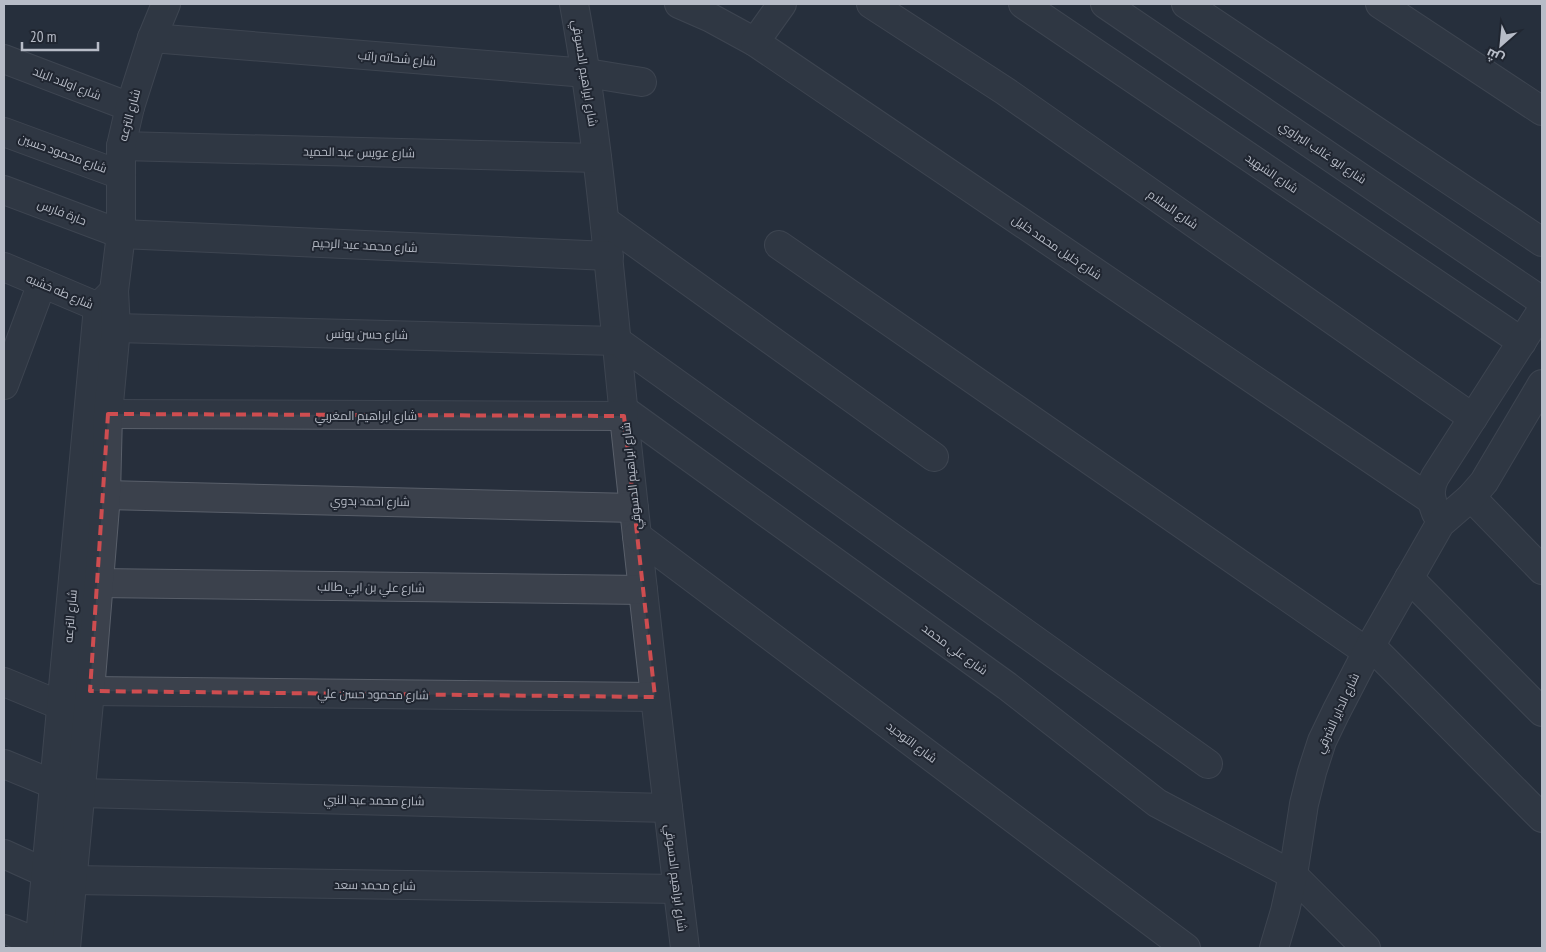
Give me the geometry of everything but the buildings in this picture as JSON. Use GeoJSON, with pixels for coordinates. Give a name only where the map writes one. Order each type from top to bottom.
{"type":"FeatureCollection","features":[{"type":"Feature","properties":{"kind":"street","name":"شارع الترعه"},"geometry":{"type":"LineString","coordinates":[[39,946],[53,784],[121,234],[121,146],[130,107],[152,38],[166,4]]}},
{"type":"Feature","properties":{"kind":"street","name":"شارع ابراهيم الدسوقي"},"geometry":{"type":"LineString","coordinates":[[574,4],[587,73],[598,158],[643,590],[685,948]]}},
{"type":"Feature","properties":{"kind":"street","name":"شارع خليل محمد خليل"},"geometry":{"type":"LineString","coordinates":[[679,4],[711,18],[755,42],[1430,499]]}},
{"type":"Feature","properties":{"kind":"street"},"geometry":{"type":"LineString","coordinates":[[755,42],[782,4]]}},
{"type":"Feature","properties":{"kind":"street","name":"شارع السلام"},"geometry":{"type":"LineString","coordinates":[[870,4],[1005,91],[1473,418]]}},
{"type":"Feature","properties":{"kind":"street","name":"شارع الشهيد"},"geometry":{"type":"LineString","coordinates":[[1023,4],[1522,342]]}},
{"type":"Feature","properties":{"kind":"street","name":"شارع ابو غالب البراوي"},"geometry":{"type":"LineString","coordinates":[[1105,4],[1542,301]]}},
{"type":"Feature","properties":{"kind":"street"},"geometry":{"type":"LineString","coordinates":[[1186,4],[1542,242]]}},
{"type":"Feature","properties":{"kind":"street"},"geometry":{"type":"LineString","coordinates":[[1380,4],[1542,111]]}},
{"type":"Feature","properties":{"kind":"street","name":"شارع شحاته راتب"},"geometry":{"type":"LineString","coordinates":[[152,38],[587,73],[642,82]]}},
{"type":"Feature","properties":{"kind":"street","name":"شارع اولاد البلد"},"geometry":{"type":"LineString","coordinates":[[4,59],[130,107]]}},
{"type":"Feature","properties":{"kind":"street","name":"شارع محمود حسين"},"geometry":{"type":"LineString","coordinates":[[4,132],[122,175]]}},
{"type":"Feature","properties":{"kind":"street","name":"شارع عويس عبد الحميد"},"geometry":{"type":"LineString","coordinates":[[121,146],[598,158]]}},
{"type":"Feature","properties":{"kind":"street","name":"حارة فارس"},"geometry":{"type":"LineString","coordinates":[[4,190],[121,234]]}},
{"type":"Feature","properties":{"kind":"street"},"geometry":{"type":"LineString","coordinates":[[605,222],[934,457]]}},
{"type":"Feature","properties":{"kind":"street","name":"شارع محمد عبد الرحيم"},"geometry":{"type":"LineString","coordinates":[[121,234],[609,256]]}},
{"type":"Feature","properties":{"kind":"street"},"geometry":{"type":"LineString","coordinates":[[779,245],[1368,648],[1542,818]]}},
{"type":"Feature","properties":{"kind":"street","name":"شارع طه خشبه"},"geometry":{"type":"LineString","coordinates":[[4,267],[111,310]]}},
{"type":"Feature","properties":{"kind":"street"},"geometry":{"type":"LineString","coordinates":[[4,385],[42,283]]}},
{"type":"Feature","properties":{"kind":"street","name":"شارع الترعه"},"geometry":{"type":"LineString","coordinates":[[66,948],[106,495],[111,310]]}},
{"type":"Feature","properties":{"kind":"street","name":"شارع حسن يونس"},"geometry":{"type":"LineString","coordinates":[[111,310],[617,341]]}},
{"type":"Feature","properties":{"kind":"street"},"geometry":{"type":"LineString","coordinates":[[1440,524],[1430,499],[1431,484],[1542,310]]}},
{"type":"Feature","properties":{"kind":"street"},"geometry":{"type":"LineString","coordinates":[[617,341],[1208,764]]}},
{"type":"Feature","properties":{"kind":"street","name":"شارع الداير الشرقي"},"geometry":{"type":"LineString","coordinates":[[1274,948],[1293,875],[1304,804],[1322,741],[1368,648],[1440,524],[1471,497],[1496,464],[1542,384]]}},
{"type":"Feature","properties":{"kind":"street","name":"شارع ابراهيم المغربي"},"geometry":{"type":"LineString","coordinates":[[108,414],[624,413]]}},
{"type":"Feature","properties":{"kind":"street","name":"شارع علي محمد"},"geometry":{"type":"LineString","coordinates":[[624,413],[1007,686],[1157,803],[1293,875],[1366,948]]}},
{"type":"Feature","properties":{"kind":"street","name":"شارع احمد بدوي"},"geometry":{"type":"LineString","coordinates":[[106,495],[634,508]]}},
{"type":"Feature","properties":{"kind":"street"},"geometry":{"type":"LineString","coordinates":[[1471,497],[1542,570]]}},
{"type":"Feature","properties":{"kind":"street","name":"شارع التوحيد"},"geometry":{"type":"LineString","coordinates":[[638,536],[1186,948]]}},
{"type":"Feature","properties":{"kind":"street"},"geometry":{"type":"LineString","coordinates":[[1409,578],[1542,712]]}},
{"type":"Feature","properties":{"kind":"street","name":"شارع علي بن ابي طالب"},"geometry":{"type":"LineString","coordinates":[[98,583],[643,590]]}},
{"type":"Feature","properties":{"kind":"street"},"geometry":{"type":"LineString","coordinates":[[4,682],[62,706]]}},
{"type":"Feature","properties":{"kind":"street","name":"شارع محمود حسن علي"},"geometry":{"type":"LineString","coordinates":[[90,691],[655,697]]}},
{"type":"Feature","properties":{"kind":"street"},"geometry":{"type":"LineString","coordinates":[[4,764],[53,784]]}},
{"type":"Feature","properties":{"kind":"street","name":"شارع محمد عبد النبي"},"geometry":{"type":"LineString","coordinates":[[81,793],[668,808]]}},
{"type":"Feature","properties":{"kind":"street"},"geometry":{"type":"LineString","coordinates":[[4,854],[46,872]]}},
{"type":"Feature","properties":{"kind":"street","name":"شارع محمد سعد"},"geometry":{"type":"LineString","coordinates":[[72,880],[678,890]]}},
{"type":"Feature","properties":{"kind":"street"},"geometry":{"type":"LineString","coordinates":[[4,929],[39,946]]}},
{"type":"Feature","properties":{"kind":"highlighted area"},"geometry":{"type":"Polygon","coordinates":[[[108,414],[624,416],[655,697],[90,691],[108,414]]]}}]}
